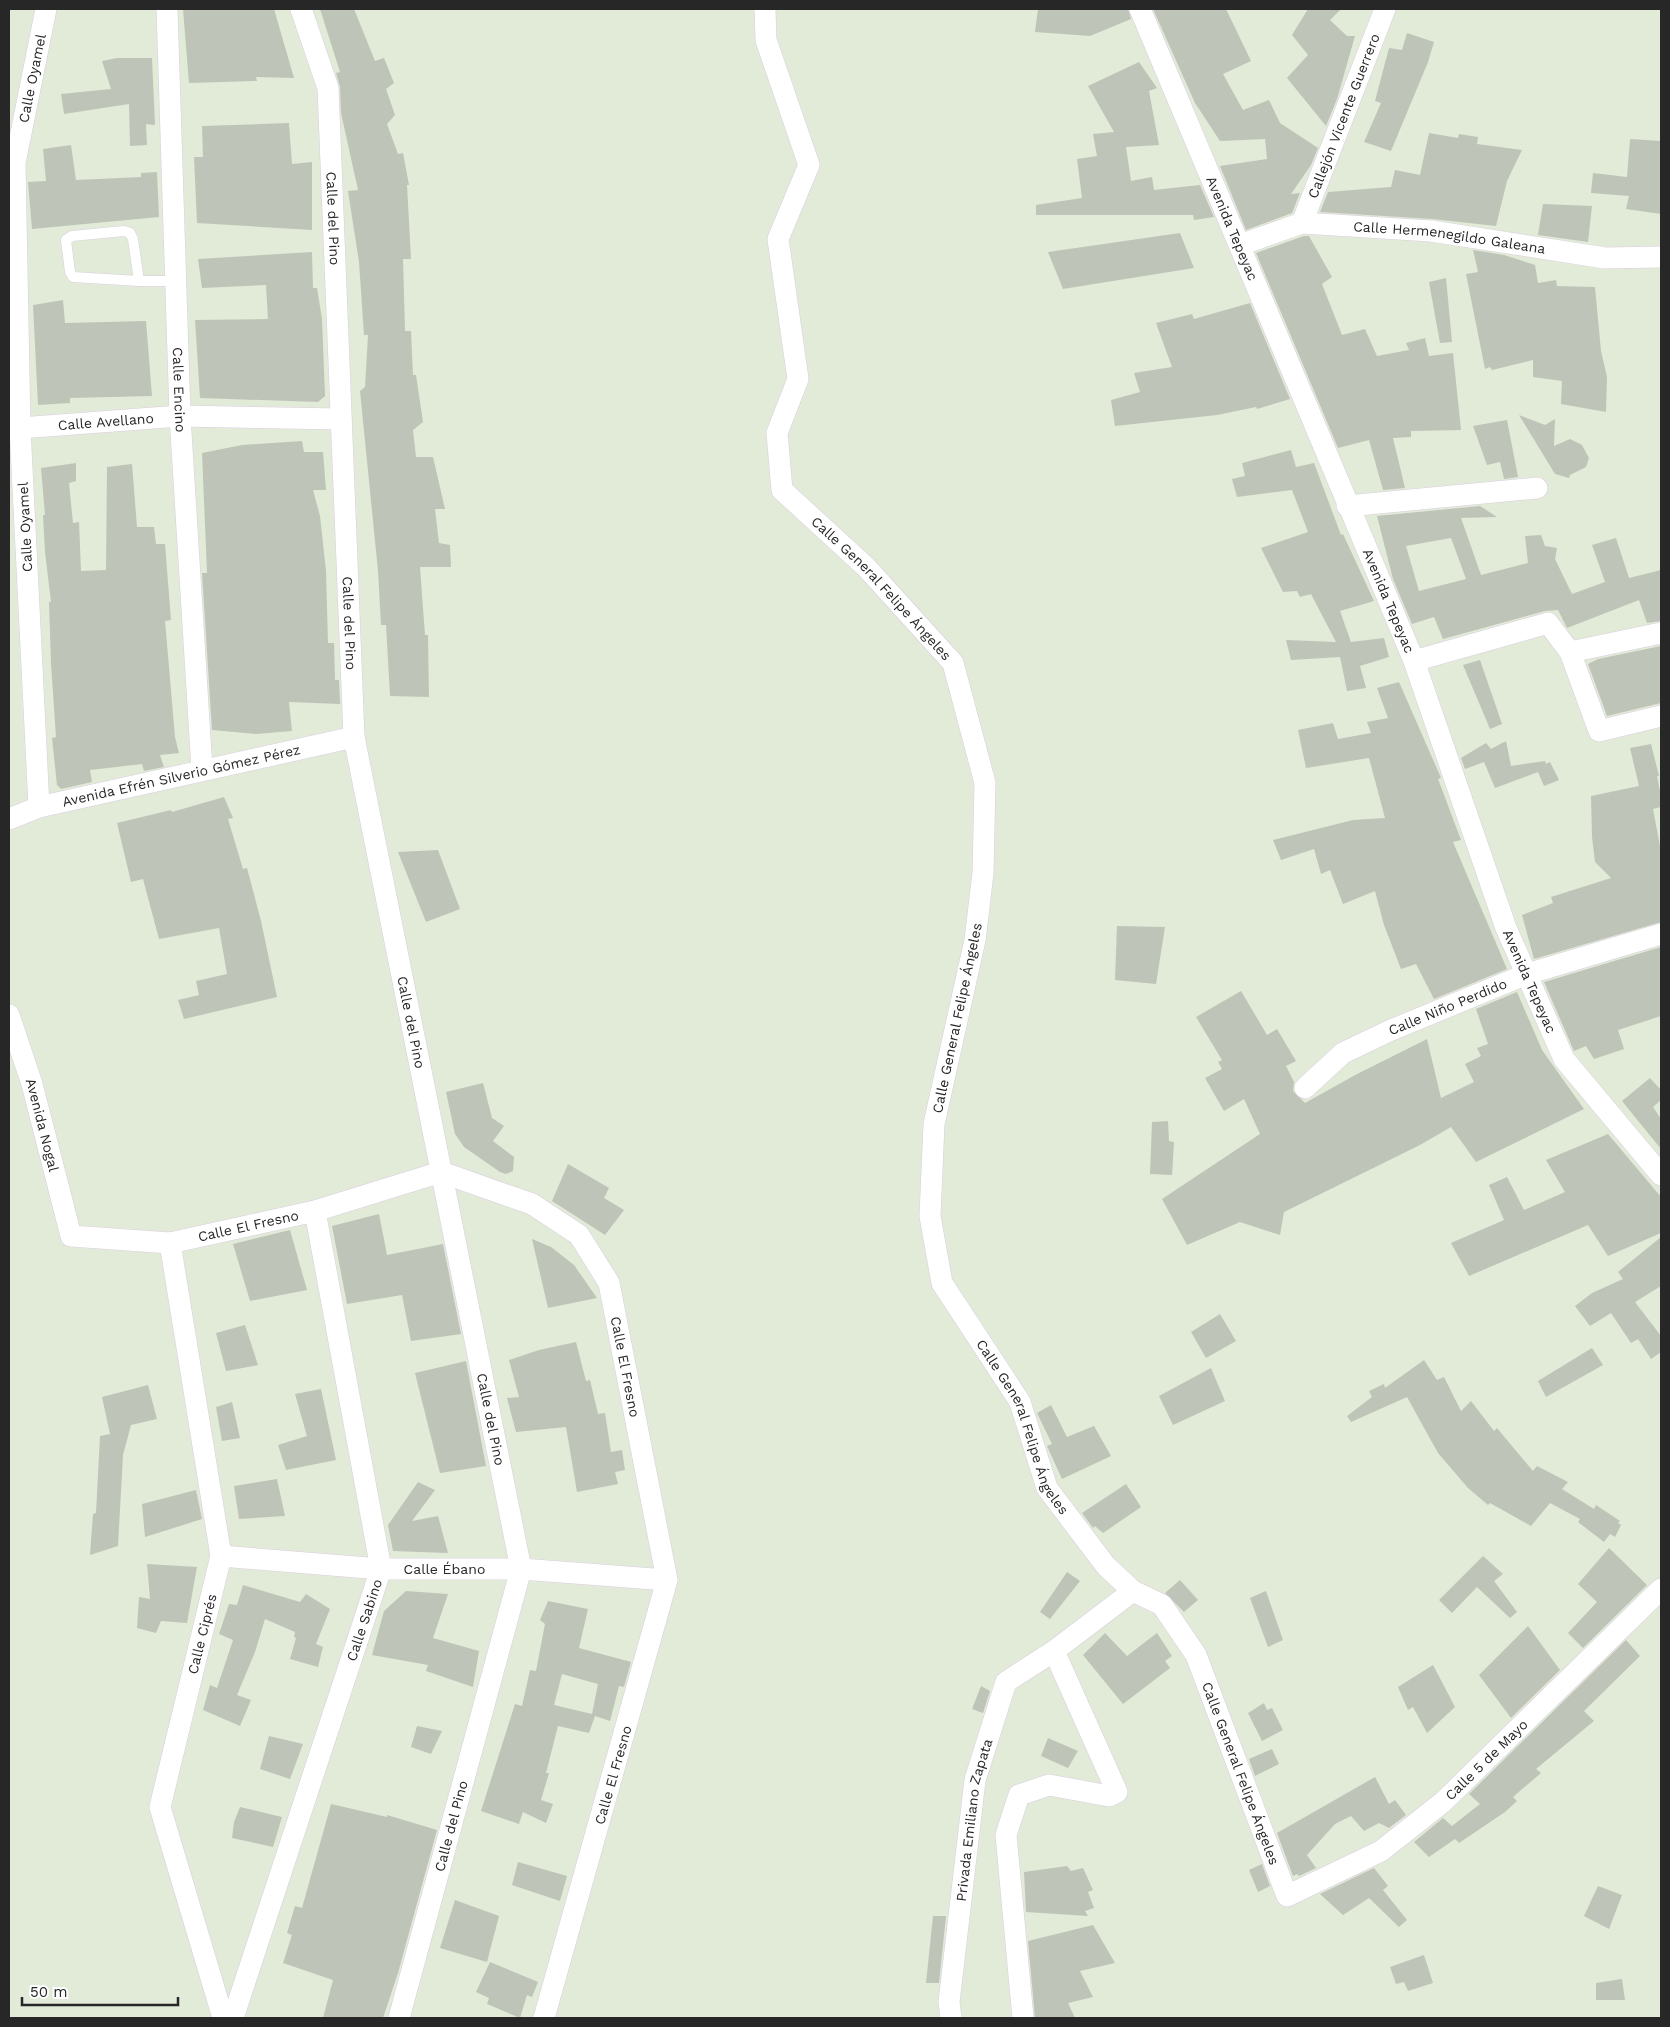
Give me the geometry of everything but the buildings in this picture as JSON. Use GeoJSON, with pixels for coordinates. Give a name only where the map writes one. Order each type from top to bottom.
{"type":"FeatureCollection","features":[{"type":"Feature","properties":{"kind":"street","name":"Calle Oyamel"},"geometry":{"type":"LineString","coordinates":[[39,807],[20,428],[15,163],[46,9]]}},
{"type":"Feature","properties":{"kind":"street","name":"Calle Encino"},"geometry":{"type":"LineString","coordinates":[[167,9],[180,416],[202,770]]}},
{"type":"Feature","properties":{"kind":"street","name":"Calle del Pino"},"geometry":{"type":"LineString","coordinates":[[301,9],[328,88],[354,737],[521,1569],[399,2018]]}},
{"type":"Feature","properties":{"kind":"street","name":"Calle General Felipe Ángeles"},"geometry":{"type":"LineString","coordinates":[[765,9],[766,40],[809,165],[778,239],[798,379],[777,433],[782,490],[866,567],[953,663],[985,784],[983,873],[975,940],[934,1124],[930,1216],[942,1283],[1020,1402],[1047,1488],[1106,1566],[1134,1591],[1162,1605],[1196,1654],[1287,1896]]}},
{"type":"Feature","properties":{"kind":"street","name":"Avenida Tepeyac"},"geometry":{"type":"LineString","coordinates":[[1140,9],[1240,245],[1347,506],[1414,661],[1506,928],[1564,1059],[1661,1175]]}},
{"type":"Feature","properties":{"kind":"street","name":"Callejón Vicente Guerrero"},"geometry":{"type":"LineString","coordinates":[[1302,223],[1385,9]]}},
{"type":"Feature","properties":{"kind":"street","name":"Calle Hermenegildo Galeana"},"geometry":{"type":"LineString","coordinates":[[1240,245],[1302,223],[1432,231],[1605,258],[1661,257]]}},
{"type":"Feature","properties":{"kind":"street","name":"Calle Avellano"},"geometry":{"type":"LineString","coordinates":[[20,428],[180,416],[341,419]]}},
{"type":"Feature","properties":{"kind":"street"},"geometry":{"type":"LineString","coordinates":[[1347,506],[1537,488]]}},
{"type":"Feature","properties":{"kind":"street"},"geometry":{"type":"LineString","coordinates":[[1414,661],[1548,622],[1570,652],[1599,731],[1661,716]]}},
{"type":"Feature","properties":{"kind":"street"},"geometry":{"type":"LineString","coordinates":[[1570,652],[1661,633]]}},
{"type":"Feature","properties":{"kind":"street","name":"Avenida Efrén Silverio Gómez Pérez"},"geometry":{"type":"LineString","coordinates":[[9,819],[39,807],[354,737]]}},
{"type":"Feature","properties":{"kind":"street","name":"Calle Niño Perdido"},"geometry":{"type":"LineString","coordinates":[[1305,1088],[1343,1053],[1389,1031],[1527,974],[1661,934]]}},
{"type":"Feature","properties":{"kind":"street","name":"Avenida Nogal"},"geometry":{"type":"LineString","coordinates":[[9,1015],[32,1084],[71,1236]]}},
{"type":"Feature","properties":{"kind":"street","name":"Calle El Fresno"},"geometry":{"type":"LineString","coordinates":[[71,1236],[170,1242],[315,1211],[441,1172],[532,1204],[579,1234],[609,1283],[667,1580],[544,2018]]}},
{"type":"Feature","properties":{"kind":"street","name":"Calle Sabino"},"geometry":{"type":"LineString","coordinates":[[233,2018],[381,1569],[315,1211]]}},
{"type":"Feature","properties":{"kind":"street","name":"Calle Ciprés"},"geometry":{"type":"LineString","coordinates":[[170,1242],[221,1556],[160,1807],[223,2018]]}},
{"type":"Feature","properties":{"kind":"street","name":"Calle Ébano"},"geometry":{"type":"LineString","coordinates":[[221,1556],[381,1569],[521,1569],[667,1580]]}},
{"type":"Feature","properties":{"kind":"street","name":"Calle 5 de Mayo"},"geometry":{"type":"LineString","coordinates":[[1287,1896],[1381,1851],[1443,1802],[1661,1588]]}},
{"type":"Feature","properties":{"kind":"street","name":"Privada Emiliano Zapata"},"geometry":{"type":"LineString","coordinates":[[951,2018],[949,2002],[975,1780],[1006,1682],[1054,1651],[1134,1591]]}},
{"type":"Feature","properties":{"kind":"street"},"geometry":{"type":"LineString","coordinates":[[1023,2018],[1006,1835],[1019,1795],[1049,1785],[1109,1796],[1117,1792],[1054,1651]]}},
{"type":"Feature","properties":{"kind":"lane"},"geometry":{"type":"LineString","coordinates":[[139,281],[133,239],[130,233],[124,231],[72,236],[66,240],[70,272],[73,276],[139,281],[176,281]]}}]}
